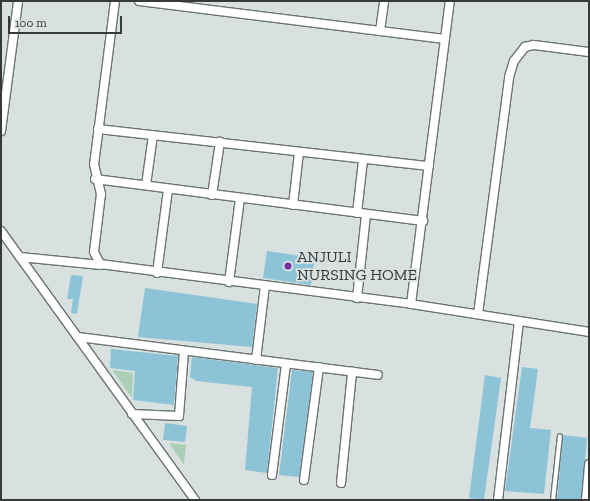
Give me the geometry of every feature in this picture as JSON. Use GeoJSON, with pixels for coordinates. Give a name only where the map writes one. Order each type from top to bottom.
{"type":"FeatureCollection","features":[{"type":"Feature","properties":{"kind":"street"},"geometry":{"type":"LineString","coordinates":[[1,131],[18,1]]}},
{"type":"Feature","properties":{"kind":"street"},"geometry":{"type":"LineString","coordinates":[[115,1],[94,164],[95,179],[101,194],[95,258],[100,264],[118,267]]}},
{"type":"Feature","properties":{"kind":"street"},"geometry":{"type":"LineString","coordinates":[[139,1],[445,39]]}},
{"type":"Feature","properties":{"kind":"street"},"geometry":{"type":"LineString","coordinates":[[380,31],[384,1]]}},
{"type":"Feature","properties":{"kind":"street"},"geometry":{"type":"LineString","coordinates":[[411,304],[450,1]]}},
{"type":"Feature","properties":{"kind":"street"},"geometry":{"type":"LineString","coordinates":[[478,314],[509,77],[514,61],[525,47],[534,45],[589,52]]}},
{"type":"Feature","properties":{"kind":"street"},"geometry":{"type":"LineString","coordinates":[[98,129],[220,142],[363,160],[429,166]]}},
{"type":"Feature","properties":{"kind":"street"},"geometry":{"type":"LineString","coordinates":[[146,185],[153,135]]}},
{"type":"Feature","properties":{"kind":"street"},"geometry":{"type":"LineString","coordinates":[[212,195],[220,142]]}},
{"type":"Feature","properties":{"kind":"street"},"geometry":{"type":"LineString","coordinates":[[292,205],[300,152]]}},
{"type":"Feature","properties":{"kind":"street"},"geometry":{"type":"LineString","coordinates":[[357,213],[363,160]]}},
{"type":"Feature","properties":{"kind":"street"},"geometry":{"type":"LineString","coordinates":[[95,179],[366,215],[423,220]]}},
{"type":"Feature","properties":{"kind":"street"},"geometry":{"type":"LineString","coordinates":[[157,272],[168,189]]}},
{"type":"Feature","properties":{"kind":"street"},"geometry":{"type":"LineString","coordinates":[[229,282],[240,198]]}},
{"type":"Feature","properties":{"kind":"street"},"geometry":{"type":"LineString","coordinates":[[357,298],[366,215]]}},
{"type":"Feature","properties":{"kind":"street"},"geometry":{"type":"LineString","coordinates":[[1,231],[195,500]]}},
{"type":"Feature","properties":{"kind":"street"},"geometry":{"type":"LineString","coordinates":[[20,257],[118,267],[411,304],[589,332]]}},
{"type":"Feature","properties":{"kind":"street"},"geometry":{"type":"LineString","coordinates":[[256,360],[265,286]]}},
{"type":"Feature","properties":{"kind":"street"},"geometry":{"type":"LineString","coordinates":[[498,500],[519,321]]}},
{"type":"Feature","properties":{"kind":"street"},"geometry":{"type":"LineString","coordinates":[[78,337],[378,375]]}},
{"type":"Feature","properties":{"kind":"street"},"geometry":{"type":"LineString","coordinates":[[132,414],[179,416],[184,351]]}},
{"type":"Feature","properties":{"kind":"street"},"geometry":{"type":"LineString","coordinates":[[272,475],[286,364]]}},
{"type":"Feature","properties":{"kind":"street"},"geometry":{"type":"LineString","coordinates":[[304,480],[319,367]]}},
{"type":"Feature","properties":{"kind":"street"},"geometry":{"type":"LineString","coordinates":[[341,483],[352,372]]}},
{"type":"Feature","properties":{"kind":"street"},"geometry":{"type":"LineString","coordinates":[[586,500],[589,464]]}},
{"type":"Feature","properties":{"kind":"lane"},"geometry":{"type":"LineString","coordinates":[[553,500],[560,436]]}},
{"type":"Feature","properties":{"kind":"green space"},"geometry":{"type":"Polygon","coordinates":[[[112,370],[133,373],[132,399],[132,398],[112,370]]]}},
{"type":"Feature","properties":{"kind":"green space"},"geometry":{"type":"Polygon","coordinates":[[[169,443],[186,445],[184,465],[169,443]]]}},
{"type":"Feature","properties":{"kind":"building"},"geometry":{"type":"Polygon","coordinates":[[[267,251],[315,258],[311,285],[263,278],[267,251]]]}},
{"type":"Feature","properties":{"kind":"building"},"geometry":{"type":"Polygon","coordinates":[[[71,275],[83,276],[77,314],[71,313],[73,299],[67,299],[71,275]]]}},
{"type":"Feature","properties":{"kind":"building"},"geometry":{"type":"Polygon","coordinates":[[[145,288],[257,304],[252,347],[138,337],[145,288]]]}},
{"type":"Feature","properties":{"kind":"building"},"geometry":{"type":"Polygon","coordinates":[[[111,349],[178,356],[174,405],[133,400],[135,371],[110,368],[111,349]]]}},
{"type":"Feature","properties":{"kind":"building"},"geometry":{"type":"Polygon","coordinates":[[[192,357],[278,368],[267,473],[245,470],[252,387],[196,381],[190,377],[192,357]]]}},
{"type":"Feature","properties":{"kind":"building"},"geometry":{"type":"Polygon","coordinates":[[[522,367],[538,369],[530,428],[551,430],[544,494],[505,491],[522,367]]]}},
{"type":"Feature","properties":{"kind":"building"},"geometry":{"type":"Polygon","coordinates":[[[292,370],[313,372],[299,477],[279,475],[292,370]]]}},
{"type":"Feature","properties":{"kind":"building"},"geometry":{"type":"Polygon","coordinates":[[[485,375],[501,378],[484,500],[469,498],[485,375]]]}},
{"type":"Feature","properties":{"kind":"building"},"geometry":{"type":"Polygon","coordinates":[[[165,423],[187,426],[185,442],[163,440],[165,423]]]}},
{"type":"Feature","properties":{"kind":"building"},"geometry":{"type":"Polygon","coordinates":[[[563,435],[587,438],[581,500],[557,500],[563,435]]]}},
{"type":"Feature","properties":{"kind":"place","name":"ANJULI NURSING HOME"},"geometry":{"type":"Point","coordinates":[288,266]}}]}
